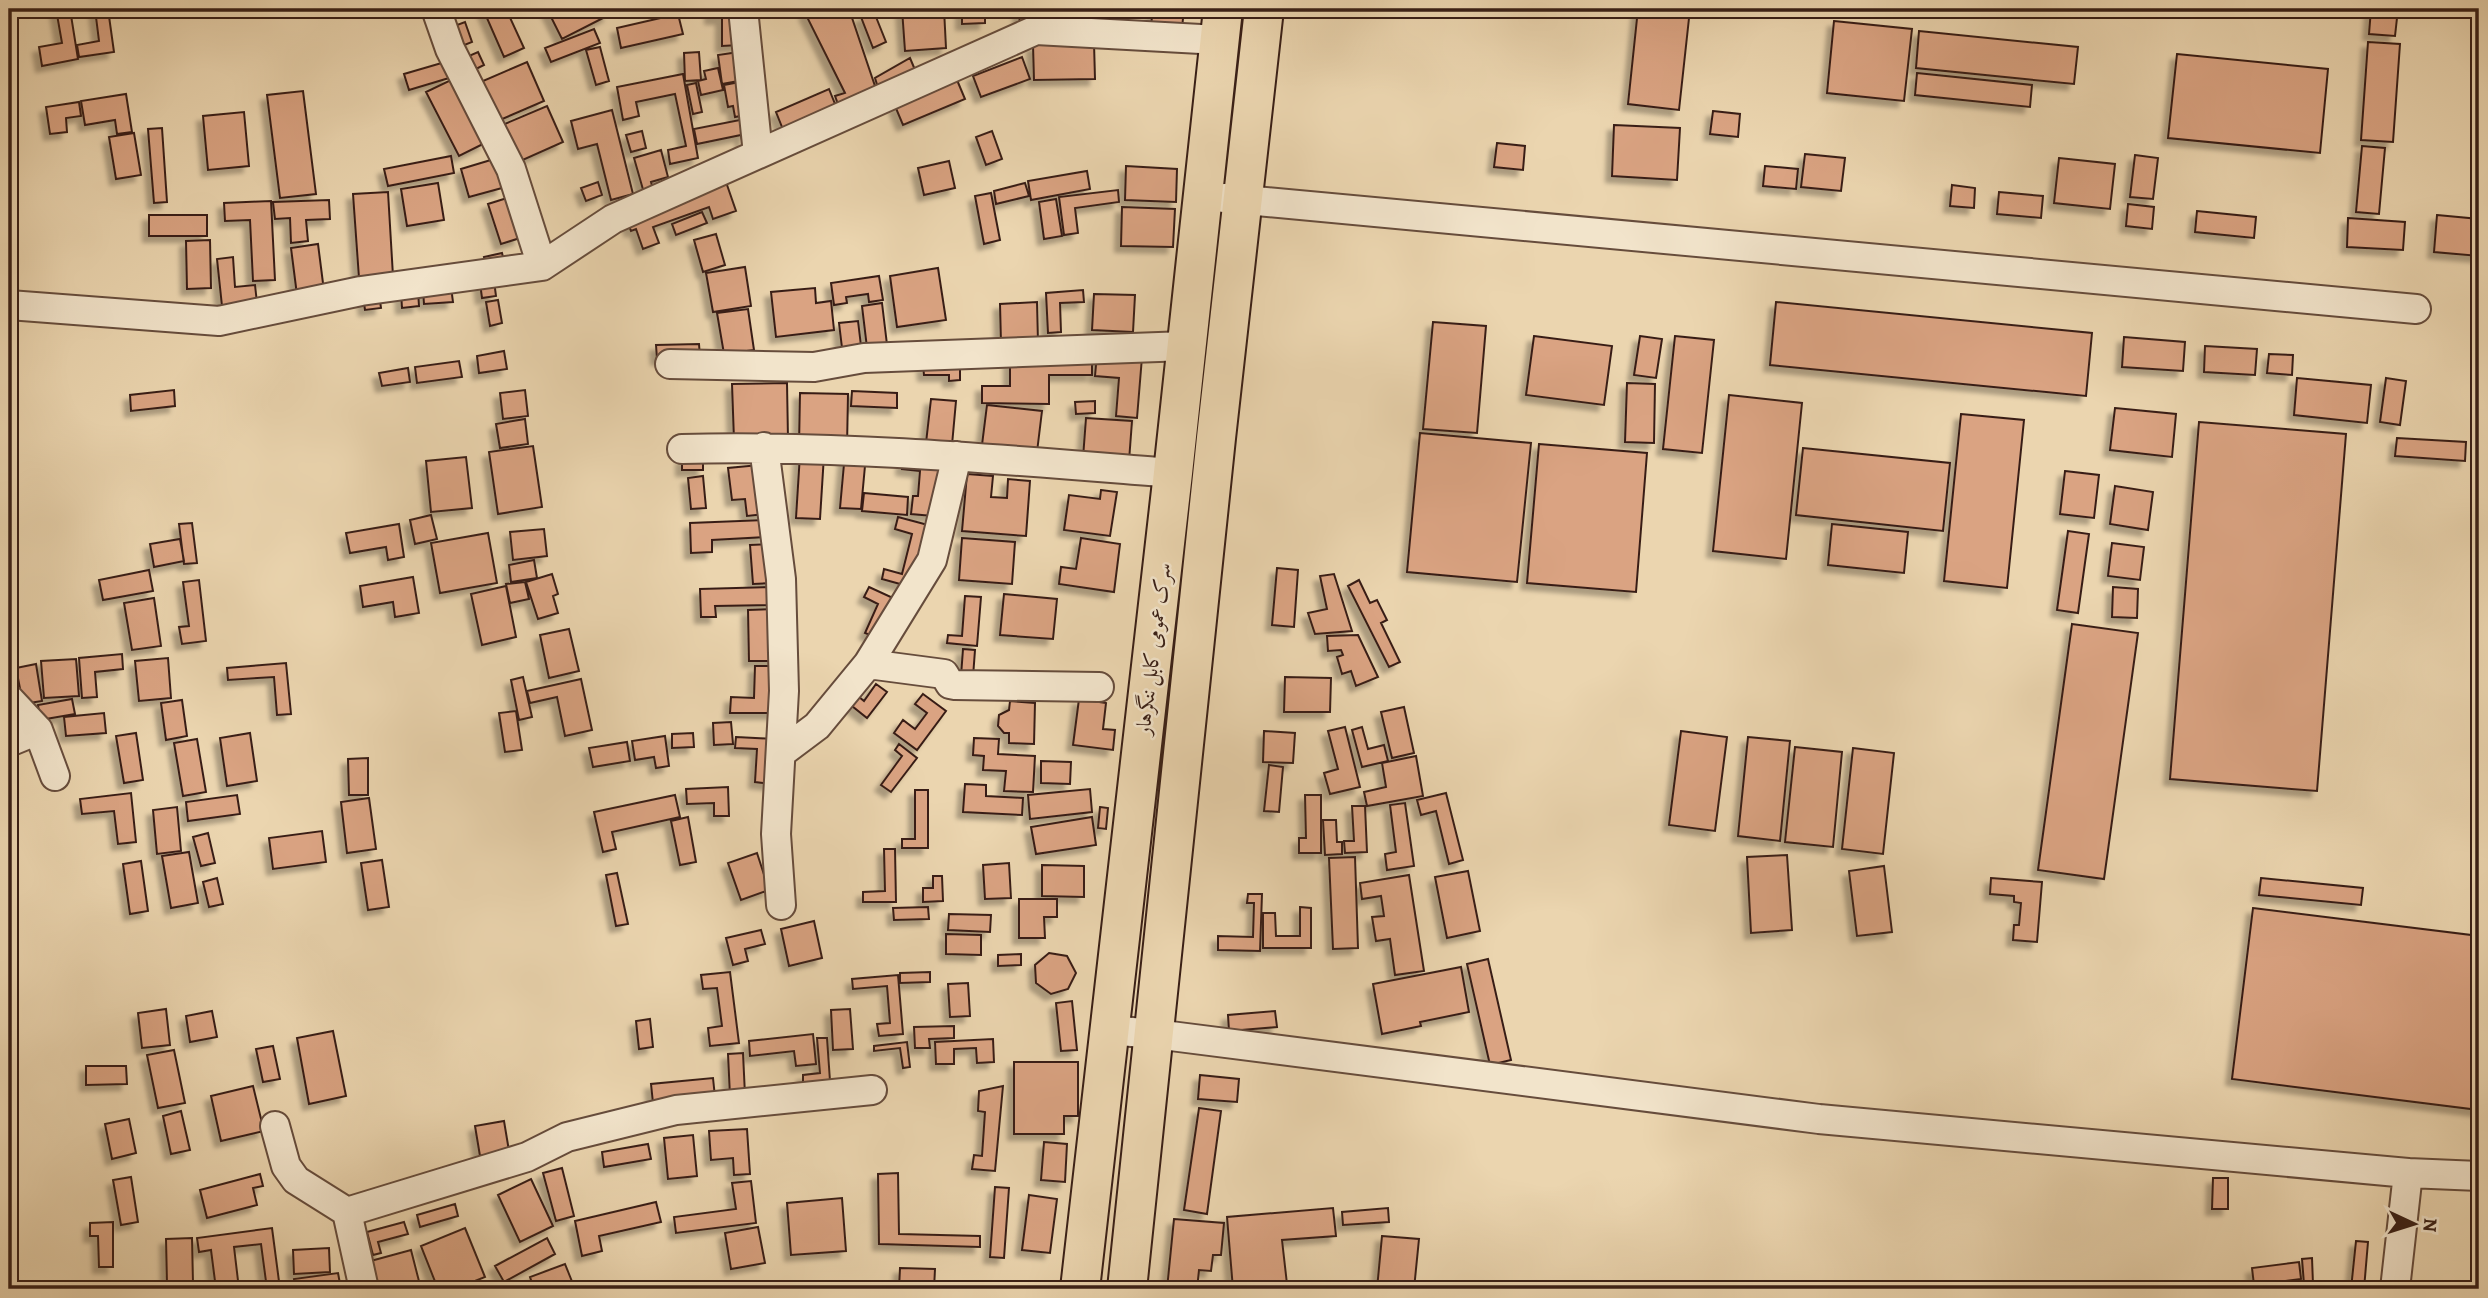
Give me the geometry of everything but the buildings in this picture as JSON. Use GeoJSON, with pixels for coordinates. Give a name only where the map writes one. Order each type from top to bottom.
{"type":"FeatureCollection","features":[{"type":"Feature","properties":{"kind":"highway","name":"سرک عمومی کابل ننگرهار"},"geometry":{"type":"LineString","coordinates":[[1127,1289],[1264,9]]}},
{"type":"Feature","properties":{"kind":"highway","name":"سرک عمومی کابل ننگرهار"},"geometry":{"type":"LineString","coordinates":[[1080,1289],[1221,24]]}},
{"type":"Feature","properties":{"kind":"street"},"geometry":{"type":"LineString","coordinates":[[436,9],[450,49],[512,169],[542,266]]}},
{"type":"Feature","properties":{"kind":"street"},"geometry":{"type":"LineString","coordinates":[[743,9],[758,154]]}},
{"type":"Feature","properties":{"kind":"street"},"geometry":{"type":"LineString","coordinates":[[9,305],[219,321],[360,291],[542,266],[613,219],[1036,30],[1221,24]]}},
{"type":"Feature","properties":{"kind":"street"},"geometry":{"type":"LineString","coordinates":[[1203,197],[2416,310]]}},
{"type":"Feature","properties":{"kind":"street"},"geometry":{"type":"LineString","coordinates":[[670,364],[814,368],[864,358],[1186,346]]}},
{"type":"Feature","properties":{"kind":"street"},"geometry":{"type":"LineString","coordinates":[[682,449],[764,447],[957,456],[1173,473]]}},
{"type":"Feature","properties":{"kind":"street"},"geometry":{"type":"LineString","coordinates":[[764,447],[781,579],[784,691],[776,834],[781,905]]}},
{"type":"Feature","properties":{"kind":"street"},"geometry":{"type":"LineString","coordinates":[[780,753],[817,726],[868,664],[932,560],[957,456]]}},
{"type":"Feature","properties":{"kind":"street"},"geometry":{"type":"LineString","coordinates":[[868,664],[944,674],[950,684],[955,685],[1099,687]]}},
{"type":"Feature","properties":{"kind":"street"},"geometry":{"type":"LineString","coordinates":[[9,699],[38,730],[55,776]]}},
{"type":"Feature","properties":{"kind":"street"},"geometry":{"type":"LineString","coordinates":[[9,742],[38,730]]}},
{"type":"Feature","properties":{"kind":"street"},"geometry":{"type":"LineString","coordinates":[[1109,1030],[1819,1119],[2408,1172],[2479,1176]]}},
{"type":"Feature","properties":{"kind":"street"},"geometry":{"type":"LineString","coordinates":[[347,1212],[527,1157],[567,1137],[676,1110],[872,1090]]}},
{"type":"Feature","properties":{"kind":"street"},"geometry":{"type":"LineString","coordinates":[[275,1126],[286,1166],[296,1180],[347,1212],[364,1289]]}},
{"type":"Feature","properties":{"kind":"street"},"geometry":{"type":"LineString","coordinates":[[2395,1289],[2408,1172]]}}]}
